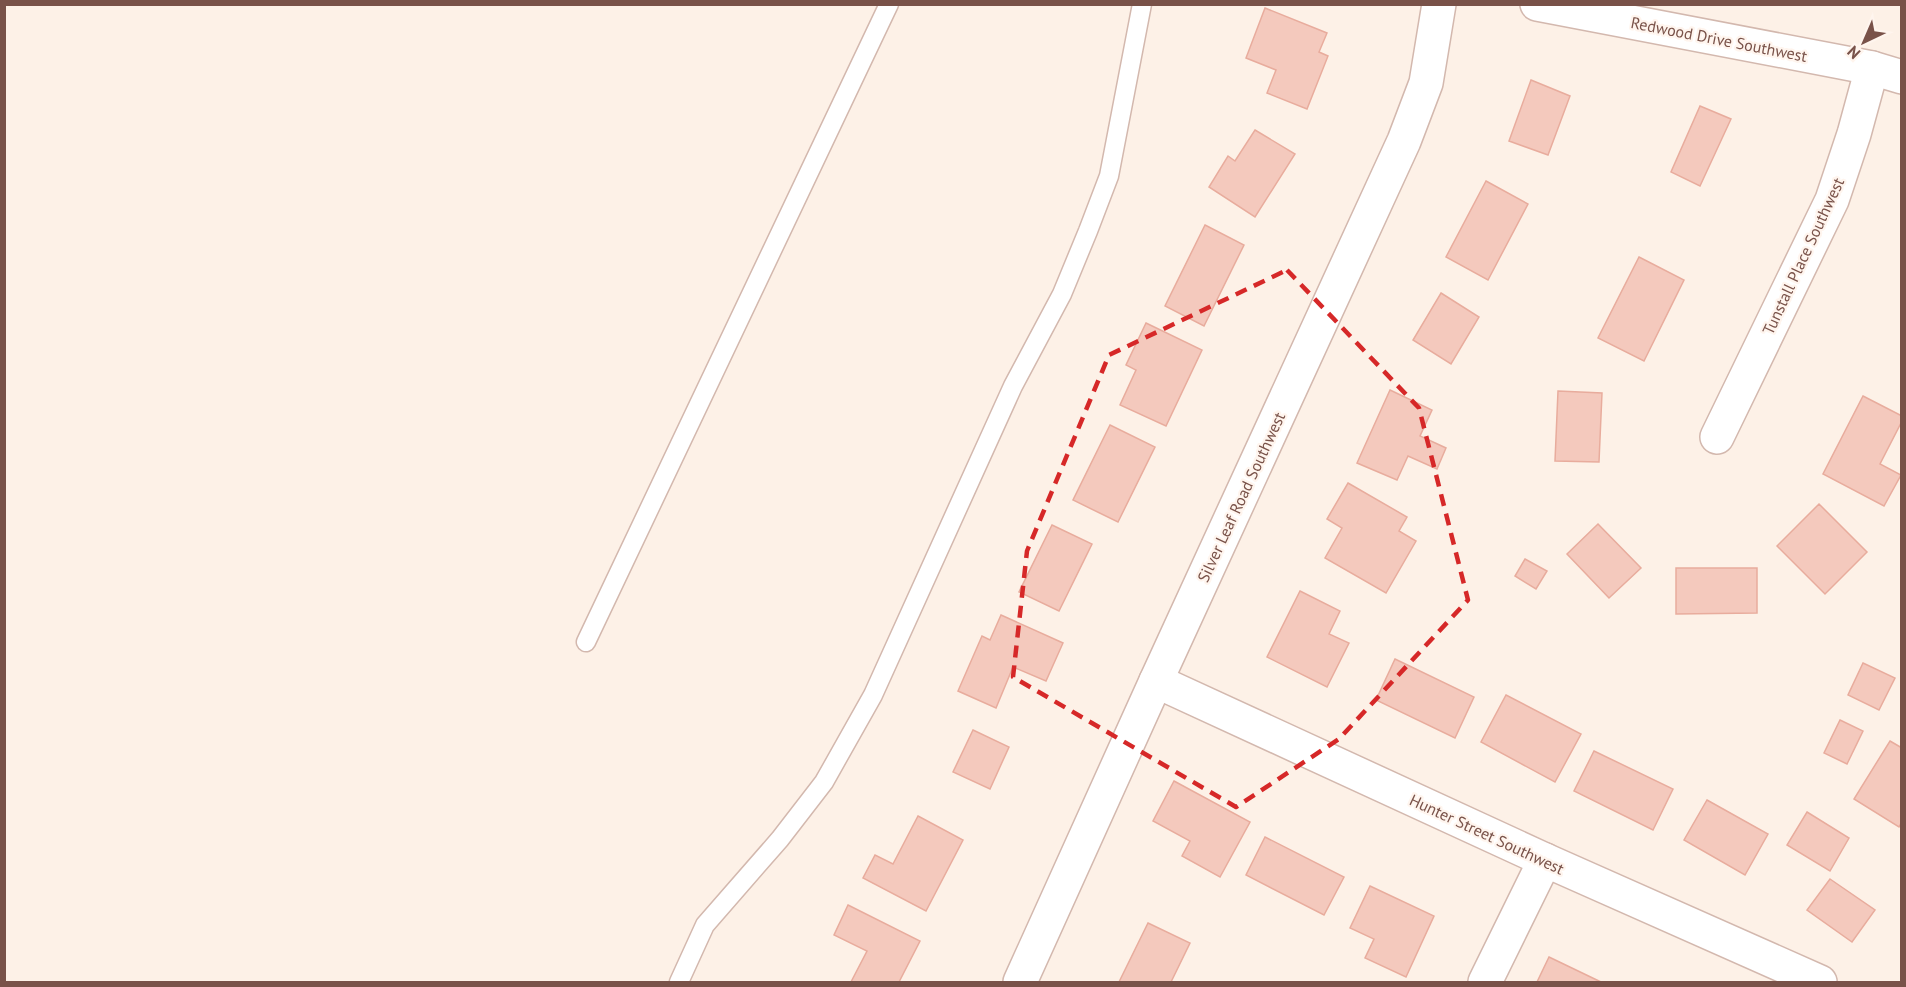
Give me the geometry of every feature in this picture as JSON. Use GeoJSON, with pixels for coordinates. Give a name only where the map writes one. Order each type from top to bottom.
{"type":"FeatureCollection","features":[{"type":"Feature","properties":{"kind":"street","name":"Silver Leaf Road Southwest"},"geometry":{"type":"LineString","coordinates":[[1020,982],[1404,141],[1426,82],[1439,4]]}},
{"type":"Feature","properties":{"kind":"street","name":"Redwood Drive Southwest"},"geometry":{"type":"LineString","coordinates":[[1537,4],[1887,72]]}},
{"type":"Feature","properties":{"kind":"street","name":"Tunstall Place Southwest"},"geometry":{"type":"LineString","coordinates":[[1717,437],[1832,200],[1854,134],[1887,72]]}},
{"type":"Feature","properties":{"kind":"street","name":"Hunter Street Southwest"},"geometry":{"type":"LineString","coordinates":[[1156,681],[1545,860],[1820,982]]}},
{"type":"Feature","properties":{"kind":"street"},"geometry":{"type":"LineString","coordinates":[[1485,982],[1545,860]]}},
{"type":"Feature","properties":{"kind":"lane"},"geometry":{"type":"LineString","coordinates":[[586,642],[889,4]]}},
{"type":"Feature","properties":{"kind":"lane"},"geometry":{"type":"LineString","coordinates":[[679,982],[705,925],[780,839],[824,782],[873,694],[1013,386],[1062,294],[1092,220],[1109,176],[1143,4]]}},
{"type":"Feature","properties":{"kind":"highlighted area"},"geometry":{"type":"Polygon","coordinates":[[[1287,270],[1419,408],[1468,600],[1339,739],[1236,807],[1013,677],[1027,551],[1109,355],[1287,270]]]}},
{"type":"Feature","properties":{"kind":"building"},"geometry":{"type":"Polygon","coordinates":[[[1265,8],[1327,33],[1319,52],[1328,56],[1307,109],[1267,93],[1276,70],[1246,58],[1265,8]]]}},
{"type":"Feature","properties":{"kind":"building"},"geometry":{"type":"Polygon","coordinates":[[[1531,80],[1570,96],[1548,155],[1509,141],[1531,80]]]}},
{"type":"Feature","properties":{"kind":"building"},"geometry":{"type":"Polygon","coordinates":[[[1700,106],[1731,119],[1700,186],[1671,172],[1700,106]]]}},
{"type":"Feature","properties":{"kind":"building"},"geometry":{"type":"Polygon","coordinates":[[[1255,130],[1295,154],[1255,217],[1209,187],[1228,156],[1235,161],[1255,130]]]}},
{"type":"Feature","properties":{"kind":"building"},"geometry":{"type":"Polygon","coordinates":[[[1486,181],[1528,204],[1488,280],[1446,257],[1486,181]]]}},
{"type":"Feature","properties":{"kind":"building"},"geometry":{"type":"Polygon","coordinates":[[[1205,225],[1244,245],[1204,326],[1165,306],[1205,225]]]}},
{"type":"Feature","properties":{"kind":"building"},"geometry":{"type":"Polygon","coordinates":[[[1639,257],[1684,280],[1644,361],[1598,338],[1639,257]]]}},
{"type":"Feature","properties":{"kind":"building"},"geometry":{"type":"Polygon","coordinates":[[[1441,293],[1479,317],[1451,364],[1413,340],[1441,293]]]}},
{"type":"Feature","properties":{"kind":"building"},"geometry":{"type":"Polygon","coordinates":[[[1146,323],[1202,350],[1166,426],[1120,405],[1136,370],[1126,365],[1146,323]]]}},
{"type":"Feature","properties":{"kind":"building"},"geometry":{"type":"Polygon","coordinates":[[[1390,390],[1432,410],[1420,436],[1446,448],[1437,469],[1408,456],[1397,480],[1357,463],[1390,390]]]}},
{"type":"Feature","properties":{"kind":"building"},"geometry":{"type":"Polygon","coordinates":[[[1558,391],[1602,393],[1599,462],[1555,461],[1558,391]]]}},
{"type":"Feature","properties":{"kind":"building"},"geometry":{"type":"Polygon","coordinates":[[[1863,396],[1902,416],[1902,421],[1880,464],[1901,475],[1884,506],[1823,474],[1863,396]]]}},
{"type":"Feature","properties":{"kind":"building"},"geometry":{"type":"Polygon","coordinates":[[[1110,425],[1155,447],[1118,522],[1073,500],[1110,425]]]}},
{"type":"Feature","properties":{"kind":"building"},"geometry":{"type":"Polygon","coordinates":[[[1348,483],[1407,517],[1399,531],[1416,541],[1386,593],[1325,558],[1342,528],[1327,519],[1348,483]]]}},
{"type":"Feature","properties":{"kind":"building"},"geometry":{"type":"Polygon","coordinates":[[[1819,504],[1867,552],[1825,594],[1777,546],[1819,504]]]}},
{"type":"Feature","properties":{"kind":"building"},"geometry":{"type":"Polygon","coordinates":[[[1598,524],[1641,568],[1609,598],[1567,554],[1598,524]]]}},
{"type":"Feature","properties":{"kind":"building"},"geometry":{"type":"Polygon","coordinates":[[[1052,525],[1092,544],[1059,611],[1019,592],[1052,525]]]}},
{"type":"Feature","properties":{"kind":"building"},"geometry":{"type":"Polygon","coordinates":[[[1525,559],[1547,571],[1536,589],[1515,576],[1525,559]]]}},
{"type":"Feature","properties":{"kind":"building"},"geometry":{"type":"Polygon","coordinates":[[[1676,568],[1757,568],[1757,613],[1676,614],[1676,568]]]}},
{"type":"Feature","properties":{"kind":"building"},"geometry":{"type":"Polygon","coordinates":[[[1300,591],[1340,611],[1329,634],[1349,643],[1327,687],[1267,657],[1300,591]]]}},
{"type":"Feature","properties":{"kind":"building"},"geometry":{"type":"Polygon","coordinates":[[[1001,615],[1063,643],[1046,681],[1013,667],[996,708],[958,691],[982,636],[990,640],[1001,615]]]}},
{"type":"Feature","properties":{"kind":"building"},"geometry":{"type":"Polygon","coordinates":[[[1395,659],[1474,697],[1455,738],[1376,700],[1395,659]]]}},
{"type":"Feature","properties":{"kind":"building"},"geometry":{"type":"Polygon","coordinates":[[[1863,663],[1895,678],[1879,710],[1848,695],[1863,663]]]}},
{"type":"Feature","properties":{"kind":"building"},"geometry":{"type":"Polygon","coordinates":[[[1506,695],[1581,734],[1555,782],[1481,742],[1506,695]]]}},
{"type":"Feature","properties":{"kind":"building"},"geometry":{"type":"Polygon","coordinates":[[[1840,720],[1863,731],[1847,764],[1824,753],[1840,720]]]}},
{"type":"Feature","properties":{"kind":"building"},"geometry":{"type":"Polygon","coordinates":[[[973,730],[1009,747],[990,789],[953,772],[973,730]]]}},
{"type":"Feature","properties":{"kind":"building"},"geometry":{"type":"Polygon","coordinates":[[[1890,741],[1902,748],[1902,822],[1899,827],[1854,799],[1890,741]]]}},
{"type":"Feature","properties":{"kind":"building"},"geometry":{"type":"Polygon","coordinates":[[[1594,751],[1673,789],[1653,830],[1574,791],[1594,751]]]}},
{"type":"Feature","properties":{"kind":"building"},"geometry":{"type":"Polygon","coordinates":[[[1174,781],[1250,822],[1220,877],[1182,856],[1190,841],[1153,821],[1174,781]]]}},
{"type":"Feature","properties":{"kind":"building"},"geometry":{"type":"Polygon","coordinates":[[[1707,800],[1768,834],[1745,875],[1684,840],[1707,800]]]}},
{"type":"Feature","properties":{"kind":"building"},"geometry":{"type":"Polygon","coordinates":[[[1807,812],[1849,838],[1830,871],[1787,845],[1807,812]]]}},
{"type":"Feature","properties":{"kind":"building"},"geometry":{"type":"Polygon","coordinates":[[[918,816],[963,840],[926,911],[863,878],[875,855],[893,864],[918,816]]]}},
{"type":"Feature","properties":{"kind":"building"},"geometry":{"type":"Polygon","coordinates":[[[1265,837],[1344,877],[1324,915],[1246,875],[1265,837]]]}},
{"type":"Feature","properties":{"kind":"building"},"geometry":{"type":"Polygon","coordinates":[[[1830,879],[1875,910],[1852,942],[1807,910],[1830,879]]]}},
{"type":"Feature","properties":{"kind":"building"},"geometry":{"type":"Polygon","coordinates":[[[1370,886],[1434,916],[1406,977],[1365,958],[1374,939],[1350,928],[1370,886]]]}},
{"type":"Feature","properties":{"kind":"building"},"geometry":{"type":"Polygon","coordinates":[[[848,905],[920,941],[899,982],[851,982],[867,951],[834,935],[848,905]]]}},
{"type":"Feature","properties":{"kind":"building"},"geometry":{"type":"Polygon","coordinates":[[[1148,923],[1190,943],[1171,982],[1119,982],[1148,923]]]}},
{"type":"Feature","properties":{"kind":"building"},"geometry":{"type":"Polygon","coordinates":[[[1549,957],[1601,982],[1537,982],[1549,957]]]}}]}
